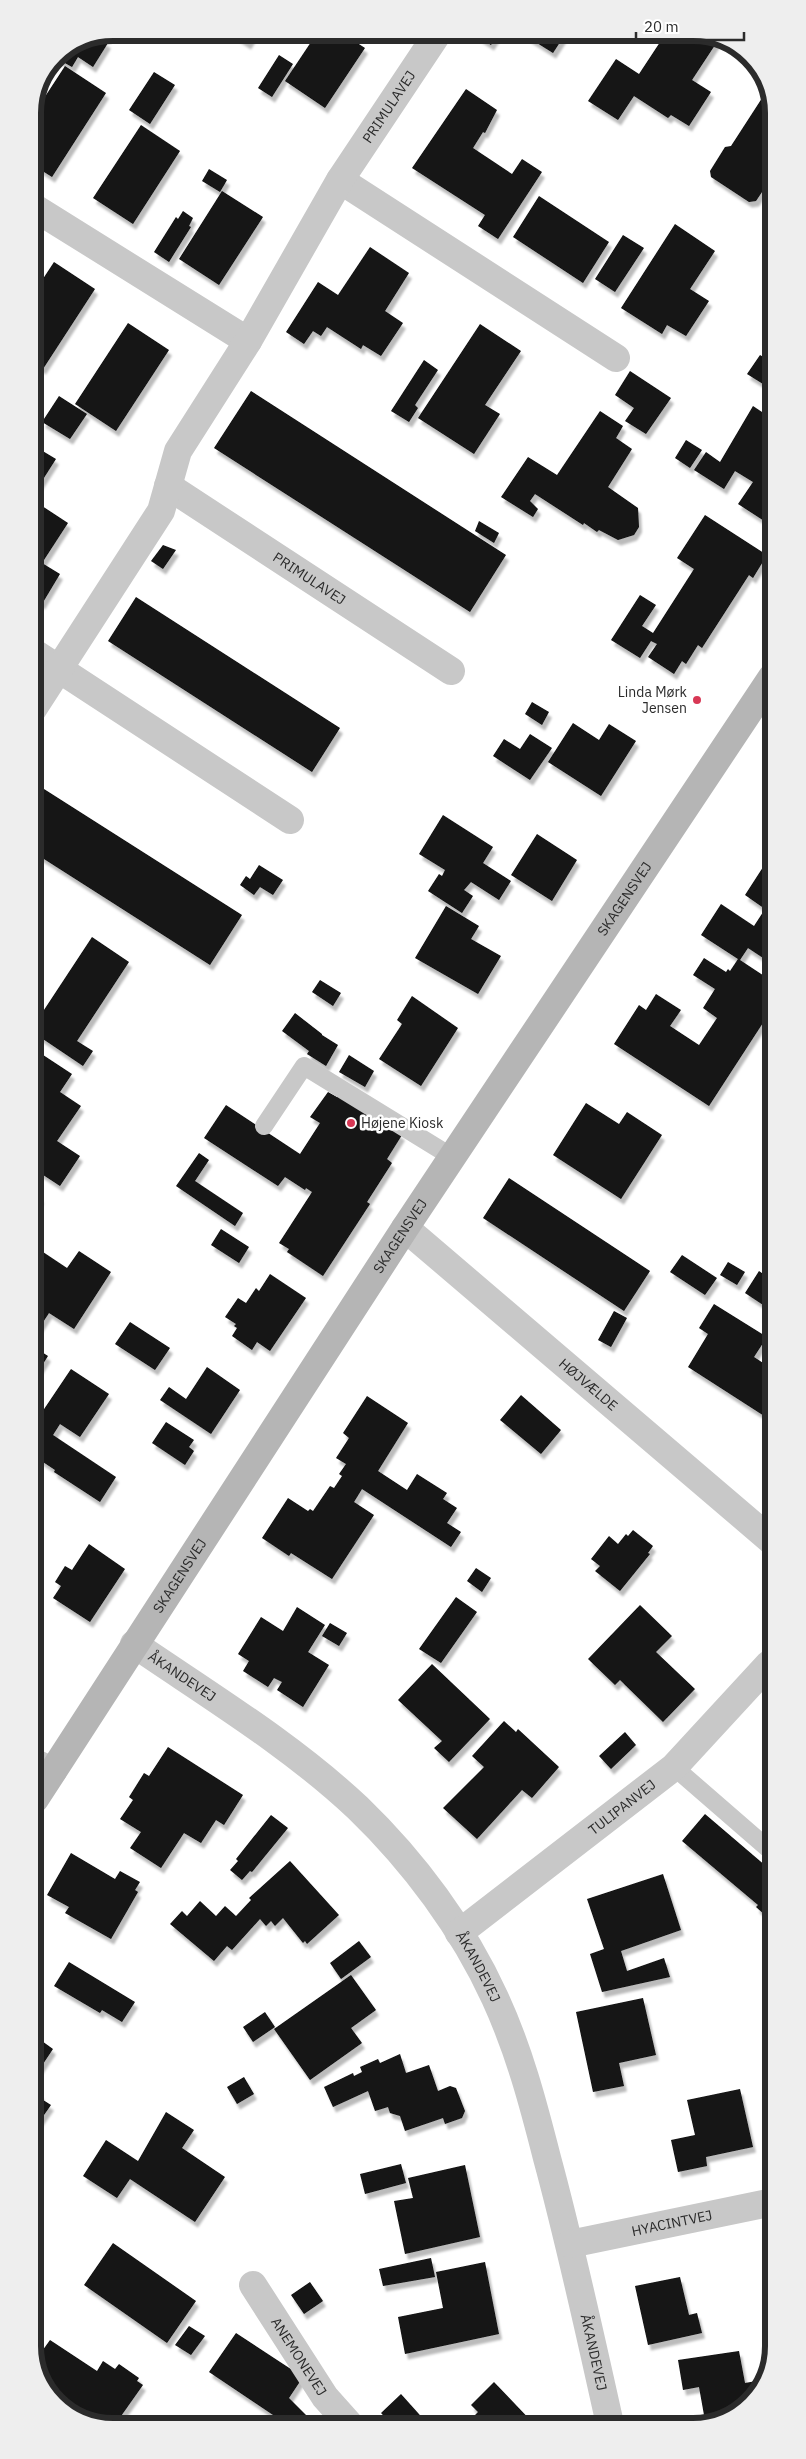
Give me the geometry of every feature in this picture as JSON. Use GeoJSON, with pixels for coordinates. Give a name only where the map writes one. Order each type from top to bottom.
{"type":"FeatureCollection","features":[{"type":"Feature","properties":{"kind":"street","name":"PRIMULAVEJ"},"geometry":{"type":"LineString","coordinates":[[41,697],[160,510],[178,451],[248,341],[340,180],[433,41]]}},
{"type":"Feature","properties":{"kind":"street"},"geometry":{"type":"LineString","coordinates":[[340,180],[616,358]]}},
{"type":"Feature","properties":{"kind":"street"},"geometry":{"type":"LineString","coordinates":[[41,212],[248,341]]}},
{"type":"Feature","properties":{"kind":"street","name":"PRIMULAVEJ"},"geometry":{"type":"LineString","coordinates":[[168,486],[450,671]]}},
{"type":"Feature","properties":{"kind":"street"},"geometry":{"type":"LineString","coordinates":[[41,657],[290,820]]}},
{"type":"Feature","properties":{"kind":"street","name":"SKAGENSVEJ"},"geometry":{"type":"LineString","coordinates":[[44,1767],[134,1644],[405,1228],[765,688]]}},
{"type":"Feature","properties":{"kind":"street","name":"HØJVÆLDE"},"geometry":{"type":"LineString","coordinates":[[405,1228],[765,1536]]}},
{"type":"Feature","properties":{"kind":"street","name":"ÅKANDEVEJ"},"geometry":{"type":"LineString","coordinates":[[134,1644],[297,1756],[358,1809],[413,1867],[459,1933],[495,1997],[523,2066],[570,2244],[609,2418]]}},
{"type":"Feature","properties":{"kind":"street","name":"TULIPANVEJ"},"geometry":{"type":"LineString","coordinates":[[459,1933],[674,1767],[765,1668]]}},
{"type":"Feature","properties":{"kind":"street","name":"HYACINTVEJ"},"geometry":{"type":"LineString","coordinates":[[570,2244],[765,2204]]}},
{"type":"Feature","properties":{"kind":"street","name":"ANEMONEVEJ"},"geometry":{"type":"LineString","coordinates":[[253,2284],[325,2397],[344,2418]]}},
{"type":"Feature","properties":{"kind":"lane"},"geometry":{"type":"LineString","coordinates":[[264,1126],[304,1066],[452,1158]]}},
{"type":"Feature","properties":{"kind":"lane"},"geometry":{"type":"LineString","coordinates":[[674,1767],[765,1846]]}},
{"type":"Feature","properties":{"kind":"building"},"geometry":{"type":"Polygon","coordinates":[[[312,41],[354,41],[365,48],[325,108],[285,81],[312,41]]]}},
{"type":"Feature","properties":{"kind":"building"},"geometry":{"type":"Polygon","coordinates":[[[485,41],[494,41],[491,45],[485,41]]]}},
{"type":"Feature","properties":{"kind":"building"},"geometry":{"type":"Polygon","coordinates":[[[534,41],[561,41],[553,53],[534,41]]]}},
{"type":"Feature","properties":{"kind":"building"},"geometry":{"type":"Polygon","coordinates":[[[661,41],[697,41],[715,45],[692,80],[711,92],[689,126],[671,115],[668,118],[634,96],[618,120],[588,101],[616,59],[639,74],[661,41]]]}},
{"type":"Feature","properties":{"kind":"building"},"geometry":{"type":"Polygon","coordinates":[[[99,43],[108,43],[93,67],[78,57],[72,67],[62,62],[73,53],[99,43]]]}},
{"type":"Feature","properties":{"kind":"building"},"geometry":{"type":"Polygon","coordinates":[[[279,55],[293,64],[272,97],[258,88],[279,55]]]}},
{"type":"Feature","properties":{"kind":"building"},"geometry":{"type":"Polygon","coordinates":[[[65,66],[106,93],[52,177],[41,170],[41,114],[43,100],[65,66]]]}},
{"type":"Feature","properties":{"kind":"building"},"geometry":{"type":"Polygon","coordinates":[[[154,72],[175,85],[150,124],[129,110],[154,72]]]}},
{"type":"Feature","properties":{"kind":"building"},"geometry":{"type":"Polygon","coordinates":[[[466,89],[497,110],[485,133],[483,132],[473,148],[512,174],[522,159],[542,172],[498,239],[478,226],[485,215],[412,168],[466,89]]]}},
{"type":"Feature","properties":{"kind":"building"},"geometry":{"type":"Polygon","coordinates":[[[763,97],[765,114],[765,188],[756,201],[749,202],[711,177],[710,171],[725,147],[731,146],[763,97]]]}},
{"type":"Feature","properties":{"kind":"building"},"geometry":{"type":"Polygon","coordinates":[[[141,125],[180,151],[133,224],[93,198],[141,125]]]}},
{"type":"Feature","properties":{"kind":"building"},"geometry":{"type":"Polygon","coordinates":[[[209,169],[227,180],[220,192],[202,181],[209,169]]]}},
{"type":"Feature","properties":{"kind":"building"},"geometry":{"type":"Polygon","coordinates":[[[222,191],[263,217],[219,285],[179,259],[222,191]]]}},
{"type":"Feature","properties":{"kind":"building"},"geometry":{"type":"Polygon","coordinates":[[[539,196],[609,242],[583,283],[513,237],[539,196]]]}},
{"type":"Feature","properties":{"kind":"building"},"geometry":{"type":"Polygon","coordinates":[[[183,211],[193,218],[189,226],[191,227],[169,262],[154,252],[176,217],[178,219],[183,211]]]}},
{"type":"Feature","properties":{"kind":"building"},"geometry":{"type":"Polygon","coordinates":[[[675,224],[715,251],[690,289],[709,301],[686,336],[667,325],[662,334],[621,308],[675,224]]]}},
{"type":"Feature","properties":{"kind":"building"},"geometry":{"type":"Polygon","coordinates":[[[623,235],[644,248],[615,292],[595,279],[623,235]]]}},
{"type":"Feature","properties":{"kind":"building"},"geometry":{"type":"Polygon","coordinates":[[[370,247],[409,273],[385,311],[403,323],[381,356],[363,345],[361,349],[327,327],[321,336],[313,331],[304,344],[286,332],[318,282],[338,295],[370,247]]]}},
{"type":"Feature","properties":{"kind":"building"},"geometry":{"type":"Polygon","coordinates":[[[54,262],[95,289],[43,369],[41,368],[41,282],[54,262]]]}},
{"type":"Feature","properties":{"kind":"building"},"geometry":{"type":"Polygon","coordinates":[[[128,323],[169,350],[116,431],[75,404],[128,323]]]}},
{"type":"Feature","properties":{"kind":"building"},"geometry":{"type":"Polygon","coordinates":[[[480,324],[521,351],[485,405],[500,414],[474,454],[418,418],[480,324]]]}},
{"type":"Feature","properties":{"kind":"building"},"geometry":{"type":"Polygon","coordinates":[[[760,355],[765,358],[765,385],[747,374],[760,355]]]}},
{"type":"Feature","properties":{"kind":"building"},"geometry":{"type":"Polygon","coordinates":[[[424,360],[438,370],[415,405],[418,408],[409,422],[391,411],[424,360]]]}},
{"type":"Feature","properties":{"kind":"building"},"geometry":{"type":"Polygon","coordinates":[[[630,371],[671,398],[646,434],[625,421],[634,408],[615,395],[630,371]]]}},
{"type":"Feature","properties":{"kind":"building"},"geometry":{"type":"Polygon","coordinates":[[[251,391],[506,555],[470,612],[214,448],[251,391]]]}},
{"type":"Feature","properties":{"kind":"building"},"geometry":{"type":"Polygon","coordinates":[[[59,396],[87,414],[70,439],[42,422],[59,396]]]}},
{"type":"Feature","properties":{"kind":"building"},"geometry":{"type":"Polygon","coordinates":[[[753,406],[765,414],[765,521],[738,504],[753,482],[735,471],[724,489],[694,470],[706,452],[720,462],[753,406]]]}},
{"type":"Feature","properties":{"kind":"building"},"geometry":{"type":"Polygon","coordinates":[[[600,411],[623,426],[616,438],[632,449],[608,487],[638,508],[639,527],[634,535],[618,540],[599,530],[597,532],[535,494],[530,501],[538,509],[533,517],[501,497],[528,457],[557,475],[600,411]]]}},
{"type":"Feature","properties":{"kind":"building"},"geometry":{"type":"Polygon","coordinates":[[[686,440],[702,450],[690,468],[675,458],[686,440]]]}},
{"type":"Feature","properties":{"kind":"building"},"geometry":{"type":"Polygon","coordinates":[[[41,450],[56,459],[41,482],[41,450]]]}},
{"type":"Feature","properties":{"kind":"building"},"geometry":{"type":"Polygon","coordinates":[[[41,505],[68,523],[42,563],[60,574],[42,604],[41,505]]]}},
{"type":"Feature","properties":{"kind":"building"},"geometry":{"type":"Polygon","coordinates":[[[705,515],[765,554],[765,558],[753,578],[749,575],[702,648],[698,645],[686,664],[682,661],[674,674],[648,657],[657,644],[651,641],[640,658],[611,640],[640,595],[656,605],[642,626],[653,633],[694,569],[677,558],[705,515]]]}},
{"type":"Feature","properties":{"kind":"building"},"geometry":{"type":"Polygon","coordinates":[[[479,521],[499,533],[494,543],[475,531],[479,521]]]}},
{"type":"Feature","properties":{"kind":"building"},"geometry":{"type":"Polygon","coordinates":[[[163,545],[176,550],[163,569],[151,561],[163,545]]]}},
{"type":"Feature","properties":{"kind":"building"},"geometry":{"type":"Polygon","coordinates":[[[136,597],[340,728],[312,772],[108,641],[136,597]]]}},
{"type":"Feature","properties":{"kind":"building"},"geometry":{"type":"Polygon","coordinates":[[[532,702],[549,712],[542,725],[525,714],[532,702]]]}},
{"type":"Feature","properties":{"kind":"building"},"geometry":{"type":"Polygon","coordinates":[[[573,723],[599,740],[609,724],[636,741],[601,796],[548,762],[573,723]]]}},
{"type":"Feature","properties":{"kind":"building"},"geometry":{"type":"Polygon","coordinates":[[[530,734],[552,748],[530,780],[493,756],[504,739],[520,749],[530,734]]]}},
{"type":"Feature","properties":{"kind":"building"},"geometry":{"type":"Polygon","coordinates":[[[41,787],[242,915],[210,965],[41,857],[41,787]]]}},
{"type":"Feature","properties":{"kind":"building"},"geometry":{"type":"Polygon","coordinates":[[[443,815],[493,847],[483,863],[511,881],[499,900],[471,882],[464,890],[473,896],[462,913],[428,891],[439,874],[442,876],[445,870],[419,854],[443,815]]]}},
{"type":"Feature","properties":{"kind":"building"},"geometry":{"type":"Polygon","coordinates":[[[537,834],[577,860],[552,901],[511,875],[537,834]]]}},
{"type":"Feature","properties":{"kind":"building"},"geometry":{"type":"Polygon","coordinates":[[[765,864],[765,909],[745,895],[765,864]]]}},
{"type":"Feature","properties":{"kind":"building"},"geometry":{"type":"Polygon","coordinates":[[[259,865],[283,880],[273,895],[260,887],[254,895],[240,885],[246,876],[250,879],[259,865]]]}},
{"type":"Feature","properties":{"kind":"building"},"geometry":{"type":"Polygon","coordinates":[[[721,904],[754,926],[765,909],[765,959],[748,948],[740,960],[765,976],[765,1020],[709,1106],[614,1044],[639,1005],[646,1010],[656,994],[681,1010],[670,1026],[699,1045],[717,1018],[703,1008],[715,989],[693,975],[704,958],[726,972],[728,969],[730,971],[738,959],[701,935],[721,904]]]}},
{"type":"Feature","properties":{"kind":"building"},"geometry":{"type":"Polygon","coordinates":[[[446,906],[479,926],[471,939],[501,956],[478,994],[415,958],[446,906]]]}},
{"type":"Feature","properties":{"kind":"building"},"geometry":{"type":"Polygon","coordinates":[[[92,937],[129,962],[77,1041],[93,1051],[83,1066],[41,1038],[41,1014],[92,937]]]}},
{"type":"Feature","properties":{"kind":"building"},"geometry":{"type":"Polygon","coordinates":[[[320,980],[341,993],[333,1006],[312,992],[320,980]]]}},
{"type":"Feature","properties":{"kind":"building"},"geometry":{"type":"Polygon","coordinates":[[[412,996],[458,1028],[421,1086],[379,1059],[402,1024],[397,1020],[412,996]]]}},
{"type":"Feature","properties":{"kind":"building"},"geometry":{"type":"Polygon","coordinates":[[[295,1013],[322,1035],[338,1045],[326,1066],[307,1054],[309,1051],[282,1031],[295,1013]]]}},
{"type":"Feature","properties":{"kind":"building"},"geometry":{"type":"Polygon","coordinates":[[[41,1054],[72,1074],[60,1092],[81,1106],[57,1141],[80,1156],[60,1186],[41,1174],[41,1054]]]}},
{"type":"Feature","properties":{"kind":"building"},"geometry":{"type":"Polygon","coordinates":[[[349,1055],[374,1071],[365,1087],[339,1072],[349,1055]]]}},
{"type":"Feature","properties":{"kind":"building"},"geometry":{"type":"Polygon","coordinates":[[[328,1092],[337,1097],[339,1094],[402,1135],[387,1159],[392,1163],[367,1202],[370,1204],[323,1276],[287,1252],[289,1249],[279,1243],[312,1192],[306,1188],[305,1190],[285,1177],[278,1186],[204,1138],[226,1105],[300,1154],[320,1123],[310,1117],[328,1092]]]}},
{"type":"Feature","properties":{"kind":"building"},"geometry":{"type":"Polygon","coordinates":[[[586,1103],[619,1124],[627,1112],[662,1135],[621,1199],[553,1155],[586,1103]]]}},
{"type":"Feature","properties":{"kind":"building"},"geometry":{"type":"Polygon","coordinates":[[[199,1153],[209,1160],[195,1181],[243,1213],[235,1226],[176,1186],[199,1153]]]}},
{"type":"Feature","properties":{"kind":"building"},"geometry":{"type":"Polygon","coordinates":[[[509,1178],[650,1271],[624,1311],[483,1218],[509,1178]]]}},
{"type":"Feature","properties":{"kind":"building"},"geometry":{"type":"Polygon","coordinates":[[[221,1229],[249,1247],[239,1263],[211,1245],[221,1229]]]}},
{"type":"Feature","properties":{"kind":"building"},"geometry":{"type":"Polygon","coordinates":[[[41,1251],[67,1268],[79,1251],[111,1272],[74,1329],[49,1313],[41,1325],[41,1251]]]}},
{"type":"Feature","properties":{"kind":"building"},"geometry":{"type":"Polygon","coordinates":[[[682,1255],[717,1278],[705,1295],[670,1272],[682,1255]]]}},
{"type":"Feature","properties":{"kind":"building"},"geometry":{"type":"Polygon","coordinates":[[[728,1262],[745,1272],[737,1285],[720,1275],[728,1262]]]}},
{"type":"Feature","properties":{"kind":"building"},"geometry":{"type":"Polygon","coordinates":[[[759,1271],[765,1275],[765,1306],[745,1293],[759,1271]]]}},
{"type":"Feature","properties":{"kind":"building"},"geometry":{"type":"Polygon","coordinates":[[[270,1274],[306,1298],[270,1351],[257,1342],[252,1350],[232,1336],[237,1328],[234,1326],[236,1324],[225,1317],[238,1298],[246,1303],[256,1288],[259,1291],[270,1274]]]}},
{"type":"Feature","properties":{"kind":"building"},"geometry":{"type":"Polygon","coordinates":[[[714,1304],[765,1336],[765,1340],[754,1357],[765,1364],[765,1416],[688,1367],[708,1334],[699,1328],[714,1304]]]}},
{"type":"Feature","properties":{"kind":"building"},"geometry":{"type":"Polygon","coordinates":[[[614,1311],[627,1318],[611,1347],[598,1340],[614,1311]]]}},
{"type":"Feature","properties":{"kind":"building"},"geometry":{"type":"Polygon","coordinates":[[[130,1322],[170,1348],[155,1370],[115,1344],[130,1322]]]}},
{"type":"Feature","properties":{"kind":"building"},"geometry":{"type":"Polygon","coordinates":[[[41,1352],[48,1356],[41,1367],[41,1352]]]}},
{"type":"Feature","properties":{"kind":"building"},"geometry":{"type":"Polygon","coordinates":[[[207,1367],[240,1390],[211,1434],[160,1400],[169,1387],[186,1399],[207,1367]]]}},
{"type":"Feature","properties":{"kind":"building"},"geometry":{"type":"Polygon","coordinates":[[[71,1369],[109,1394],[80,1437],[60,1424],[53,1435],[116,1477],[100,1502],[54,1472],[55,1470],[41,1461],[41,1414],[71,1369]]]}},
{"type":"Feature","properties":{"kind":"building"},"geometry":{"type":"Polygon","coordinates":[[[521,1395],[561,1430],[541,1454],[500,1420],[521,1395]]]}},
{"type":"Feature","properties":{"kind":"building"},"geometry":{"type":"Polygon","coordinates":[[[367,1396],[408,1423],[378,1471],[407,1490],[417,1474],[447,1493],[443,1499],[457,1508],[447,1523],[461,1532],[451,1547],[362,1489],[354,1502],[374,1515],[332,1579],[291,1553],[289,1556],[262,1538],[288,1498],[308,1511],[310,1509],[313,1511],[330,1486],[334,1488],[342,1476],[339,1474],[346,1464],[336,1458],[349,1438],[343,1433],[367,1396]]]}},
{"type":"Feature","properties":{"kind":"building"},"geometry":{"type":"Polygon","coordinates":[[[166,1422],[194,1440],[189,1447],[194,1451],[185,1465],[152,1443],[166,1422]]]}},
{"type":"Feature","properties":{"kind":"building"},"geometry":{"type":"Polygon","coordinates":[[[633,1530],[653,1546],[648,1553],[650,1554],[620,1591],[595,1571],[600,1566],[591,1559],[609,1536],[618,1544],[626,1534],[628,1536],[633,1530]]]}},
{"type":"Feature","properties":{"kind":"building"},"geometry":{"type":"Polygon","coordinates":[[[89,1544],[125,1569],[90,1622],[53,1598],[61,1586],[55,1582],[65,1566],[72,1570],[89,1544]]]}},
{"type":"Feature","properties":{"kind":"building"},"geometry":{"type":"Polygon","coordinates":[[[476,1568],[491,1578],[482,1592],[467,1581],[476,1568]]]}},
{"type":"Feature","properties":{"kind":"building"},"geometry":{"type":"Polygon","coordinates":[[[456,1597],[477,1612],[441,1663],[419,1649],[456,1597]]]}},
{"type":"Feature","properties":{"kind":"building"},"geometry":{"type":"Polygon","coordinates":[[[640,1605],[672,1636],[656,1652],[695,1689],[663,1722],[620,1680],[615,1685],[588,1659],[640,1605]]]}},
{"type":"Feature","properties":{"kind":"building"},"geometry":{"type":"Polygon","coordinates":[[[297,1607],[325,1625],[308,1652],[329,1665],[303,1707],[277,1690],[282,1682],[274,1678],[268,1687],[243,1671],[249,1661],[238,1654],[261,1617],[283,1631],[297,1607]]]}},
{"type":"Feature","properties":{"kind":"building"},"geometry":{"type":"Polygon","coordinates":[[[330,1623],[347,1633],[339,1646],[322,1636],[330,1623]]]}},
{"type":"Feature","properties":{"kind":"building"},"geometry":{"type":"Polygon","coordinates":[[[432,1664],[490,1719],[449,1762],[434,1748],[442,1741],[398,1700],[432,1664]]]}},
{"type":"Feature","properties":{"kind":"building"},"geometry":{"type":"Polygon","coordinates":[[[504,1721],[516,1732],[518,1729],[559,1767],[532,1798],[522,1790],[477,1839],[443,1808],[484,1767],[472,1756],[504,1721]]]}},
{"type":"Feature","properties":{"kind":"building"},"geometry":{"type":"Polygon","coordinates":[[[625,1732],[636,1745],[611,1769],[599,1756],[625,1732]]]}},
{"type":"Feature","properties":{"kind":"building"},"geometry":{"type":"Polygon","coordinates":[[[168,1747],[243,1795],[224,1825],[216,1820],[201,1843],[184,1833],[161,1868],[130,1848],[141,1832],[120,1819],[133,1800],[129,1797],[144,1773],[149,1776],[168,1747]]]}},
{"type":"Feature","properties":{"kind":"building"},"geometry":{"type":"Polygon","coordinates":[[[705,1814],[765,1865],[765,1915],[756,1907],[758,1905],[682,1841],[705,1814]]]}},
{"type":"Feature","properties":{"kind":"building"},"geometry":{"type":"Polygon","coordinates":[[[271,1815],[288,1828],[252,1872],[250,1871],[242,1880],[230,1870],[238,1861],[236,1859],[271,1815]]]}},
{"type":"Feature","properties":{"kind":"building"},"geometry":{"type":"Polygon","coordinates":[[[71,1853],[115,1879],[120,1871],[140,1882],[135,1890],[138,1892],[111,1939],[65,1913],[69,1907],[47,1895],[71,1853]]]}},
{"type":"Feature","properties":{"kind":"building"},"geometry":{"type":"Polygon","coordinates":[[[290,1861],[339,1915],[307,1944],[305,1941],[303,1943],[283,1918],[275,1926],[271,1921],[266,1926],[260,1919],[232,1950],[227,1946],[214,1961],[170,1924],[182,1911],[187,1916],[200,1901],[216,1916],[225,1906],[236,1916],[251,1900],[249,1898],[290,1861]]]}},
{"type":"Feature","properties":{"kind":"building"},"geometry":{"type":"Polygon","coordinates":[[[663,1874],[681,1930],[621,1951],[627,1971],[664,1958],[670,1977],[602,1992],[590,1954],[604,1949],[587,1899],[663,1874]]]}},
{"type":"Feature","properties":{"kind":"building"},"geometry":{"type":"Polygon","coordinates":[[[359,1941],[371,1957],[341,1979],[330,1963],[359,1941]]]}},
{"type":"Feature","properties":{"kind":"building"},"geometry":{"type":"Polygon","coordinates":[[[69,1962],[135,2002],[122,2022],[102,2010],[100,2013],[54,1986],[69,1962]]]}},
{"type":"Feature","properties":{"kind":"building"},"geometry":{"type":"Polygon","coordinates":[[[351,1975],[376,2010],[351,2028],[362,2043],[310,2080],[274,2029],[351,1975]]]}},
{"type":"Feature","properties":{"kind":"building"},"geometry":{"type":"Polygon","coordinates":[[[643,1998],[656,2055],[619,2063],[624,2086],[593,2092],[576,2012],[643,1998]]]}},
{"type":"Feature","properties":{"kind":"building"},"geometry":{"type":"Polygon","coordinates":[[[265,2012],[275,2027],[253,2042],[243,2027],[265,2012]]]}},
{"type":"Feature","properties":{"kind":"building"},"geometry":{"type":"Polygon","coordinates":[[[41,2040],[53,2049],[41,2067],[41,2040]]]}},
{"type":"Feature","properties":{"kind":"building"},"geometry":{"type":"Polygon","coordinates":[[[400,2054],[406,2073],[429,2065],[438,2091],[450,2086],[456,2088],[465,2111],[462,2118],[445,2124],[443,2118],[405,2131],[400,2116],[390,2113],[388,2107],[375,2111],[368,2091],[333,2107],[324,2087],[353,2073],[354,2076],[362,2072],[360,2067],[378,2059],[380,2063],[400,2054]]]}},
{"type":"Feature","properties":{"kind":"building"},"geometry":{"type":"Polygon","coordinates":[[[244,2077],[254,2094],[237,2104],[227,2087],[244,2077]]]}},
{"type":"Feature","properties":{"kind":"building"},"geometry":{"type":"Polygon","coordinates":[[[740,2089],[753,2147],[706,2157],[707,2166],[678,2172],[671,2140],[695,2135],[687,2100],[740,2089]]]}},
{"type":"Feature","properties":{"kind":"building"},"geometry":{"type":"Polygon","coordinates":[[[41,2099],[51,2105],[41,2119],[41,2099]]]}},
{"type":"Feature","properties":{"kind":"building"},"geometry":{"type":"Polygon","coordinates":[[[166,2112],[194,2130],[182,2148],[225,2177],[195,2222],[130,2179],[117,2198],[83,2176],[106,2140],[138,2161],[166,2112]]]}},
{"type":"Feature","properties":{"kind":"building"},"geometry":{"type":"Polygon","coordinates":[[[401,2164],[406,2183],[365,2194],[360,2174],[401,2164]]]}},
{"type":"Feature","properties":{"kind":"building"},"geometry":{"type":"Polygon","coordinates":[[[465,2165],[480,2237],[405,2254],[394,2201],[413,2198],[408,2178],[465,2165]]]}},
{"type":"Feature","properties":{"kind":"building"},"geometry":{"type":"Polygon","coordinates":[[[113,2243],[196,2301],[167,2343],[84,2285],[113,2243]]]}},
{"type":"Feature","properties":{"kind":"building"},"geometry":{"type":"Polygon","coordinates":[[[431,2258],[435,2277],[383,2286],[379,2269],[431,2258]]]}},
{"type":"Feature","properties":{"kind":"building"},"geometry":{"type":"Polygon","coordinates":[[[485,2262],[499,2334],[405,2354],[398,2317],[443,2308],[436,2272],[485,2262]]]}},
{"type":"Feature","properties":{"kind":"building"},"geometry":{"type":"Polygon","coordinates":[[[680,2277],[689,2315],[697,2313],[702,2333],[648,2345],[635,2286],[680,2277]]]}},
{"type":"Feature","properties":{"kind":"building"},"geometry":{"type":"Polygon","coordinates":[[[310,2282],[323,2301],[304,2314],[291,2295],[310,2282]]]}},
{"type":"Feature","properties":{"kind":"building"},"geometry":{"type":"Polygon","coordinates":[[[189,2326],[205,2336],[191,2355],[175,2345],[189,2326]]]}},
{"type":"Feature","properties":{"kind":"building"},"geometry":{"type":"Polygon","coordinates":[[[236,2333],[303,2377],[289,2398],[309,2418],[276,2417],[209,2372],[236,2333]]]}},
{"type":"Feature","properties":{"kind":"building"},"geometry":{"type":"Polygon","coordinates":[[[50,2340],[97,2371],[103,2361],[115,2369],[119,2364],[139,2378],[137,2381],[143,2385],[120,2418],[109,2418],[86,2412],[73,2406],[59,2393],[47,2373],[42,2352],[50,2340]]]}},
{"type":"Feature","properties":{"kind":"building"},"geometry":{"type":"Polygon","coordinates":[[[739,2351],[745,2383],[755,2381],[733,2406],[711,2415],[692,2418],[704,2415],[699,2387],[683,2390],[678,2360],[739,2351]]]}},
{"type":"Feature","properties":{"kind":"building"},"geometry":{"type":"Polygon","coordinates":[[[494,2382],[528,2418],[472,2418],[478,2412],[471,2405],[494,2382]]]}},
{"type":"Feature","properties":{"kind":"building"},"geometry":{"type":"Polygon","coordinates":[[[401,2394],[423,2418],[386,2418],[381,2413],[401,2394]]]}},
{"type":"Feature","properties":{"kind":"place","name":"Linda Mørk Jensen"},"geometry":{"type":"Point","coordinates":[697,700]}},
{"type":"Feature","properties":{"kind":"place","name":"Højene Kiosk"},"geometry":{"type":"Point","coordinates":[351,1123]}}]}
